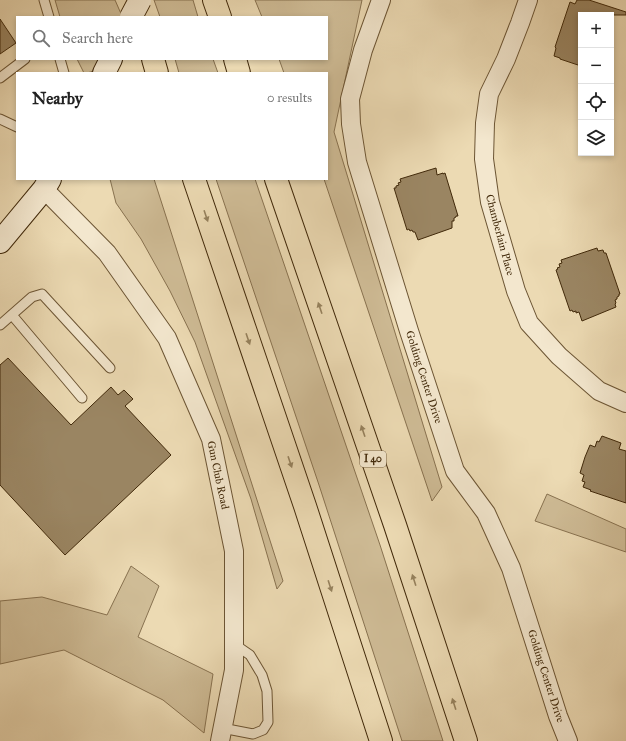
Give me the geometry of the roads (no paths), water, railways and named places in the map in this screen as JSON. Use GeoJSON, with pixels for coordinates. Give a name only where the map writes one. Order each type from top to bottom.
{"type":"FeatureCollection","features":[{"type":"Feature","properties":{"kind":"highway"},"geometry":{"type":"LineString","coordinates":[[132,0],[138,16]]}},
{"type":"Feature","properties":{"kind":"highway"},"geometry":{"type":"LineString","coordinates":[[214,0],[220,16]]}},
{"type":"Feature","properties":{"kind":"highway"},"geometry":{"type":"LineString","coordinates":[[153,60],[157,72]]}},
{"type":"Feature","properties":{"kind":"highway"},"geometry":{"type":"LineString","coordinates":[[235,60],[239,72]]}},
{"type":"Feature","properties":{"kind":"highway"},"geometry":{"type":"LineString","coordinates":[[194,180],[305,506],[381,741]]}},
{"type":"Feature","properties":{"kind":"highway","name":"I 40"},"geometry":{"type":"LineString","coordinates":[[276,180],[396,525],[466,741]]}},
{"type":"Feature","properties":{"kind":"main road"},"geometry":{"type":"LineString","coordinates":[[132,16],[140,0]]}},
{"type":"Feature","properties":{"kind":"main road"},"geometry":{"type":"LineString","coordinates":[[104,72],[110,60]]}},
{"type":"Feature","properties":{"kind":"main road"},"geometry":{"type":"LineString","coordinates":[[0,242],[47,184]]}},
{"type":"Feature","properties":{"kind":"street","name":"Golding Center Drive"},"geometry":{"type":"LineString","coordinates":[[381,0],[363,50],[350,99],[351,124],[357,162],[409,331],[455,471],[486,513],[511,568],[558,716],[568,741]]}},
{"type":"Feature","properties":{"kind":"street","name":"Chamberlain Place"},"geometry":{"type":"LineString","coordinates":[[528,0],[506,59],[489,94],[485,123],[484,159],[490,202],[516,291],[529,323],[559,356],[599,391],[626,403]]}},
{"type":"Feature","properties":{"kind":"street","name":"Gun Club Road"},"geometry":{"type":"LineString","coordinates":[[47,184],[108,254],[167,338],[211,439],[234,551],[234,670],[221,735]]}},
{"type":"Feature","properties":{"kind":"lane"},"geometry":{"type":"LineString","coordinates":[[44,0],[49,16]]}},
{"type":"Feature","properties":{"kind":"lane"},"geometry":{"type":"LineString","coordinates":[[0,78],[25,60]]}},
{"type":"Feature","properties":{"kind":"lane"},"geometry":{"type":"LineString","coordinates":[[60,60],[64,72]]}},
{"type":"Feature","properties":{"kind":"lane"},"geometry":{"type":"LineString","coordinates":[[0,119],[16,127]]}},
{"type":"Feature","properties":{"kind":"lane"},"geometry":{"type":"LineString","coordinates":[[0,325],[32,297],[42,294],[110,368]]}},
{"type":"Feature","properties":{"kind":"lane"},"geometry":{"type":"LineString","coordinates":[[12,315],[82,398]]}},
{"type":"Feature","properties":{"kind":"lane"},"geometry":{"type":"LineString","coordinates":[[221,735],[253,734],[263,730],[268,722],[267,691],[262,674],[250,655],[234,644]]}}]}
